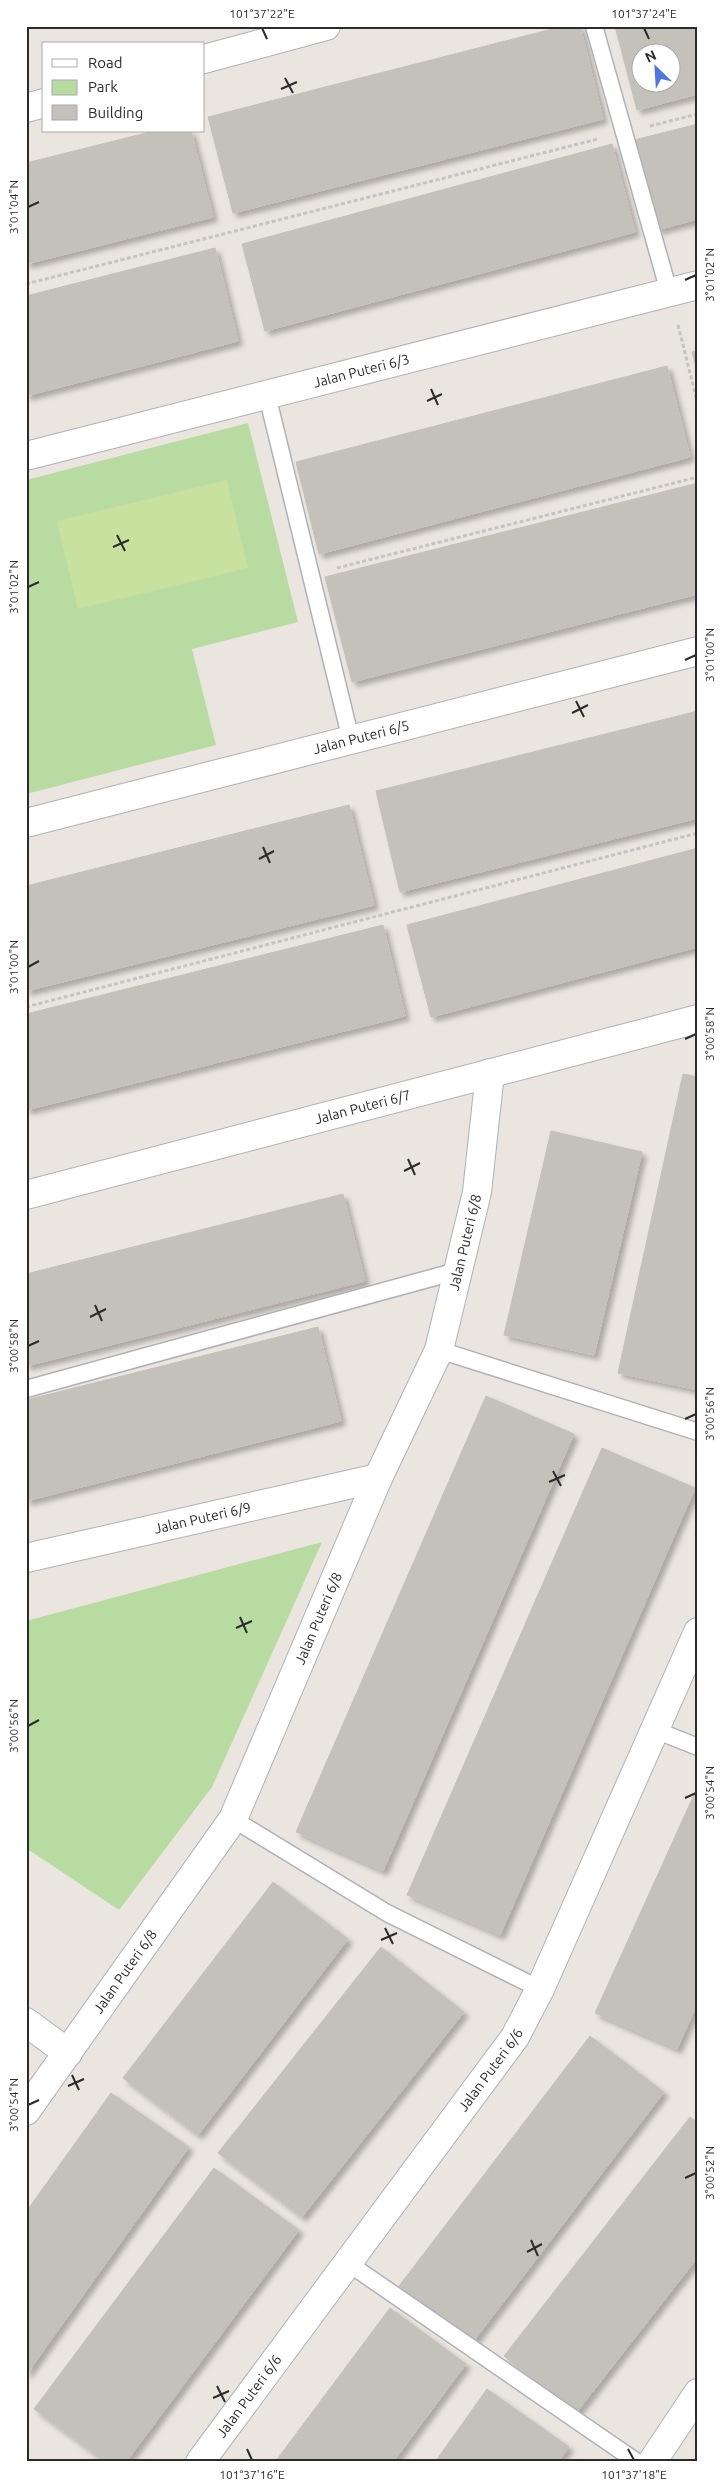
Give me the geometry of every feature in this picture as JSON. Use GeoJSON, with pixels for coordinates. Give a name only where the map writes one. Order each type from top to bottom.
{"type":"FeatureCollection","features":[{"type":"Feature","properties":{"kind":"street"},"geometry":{"type":"LineString","coordinates":[[205,59],[326,26]]}},
{"type":"Feature","properties":{"kind":"street"},"geometry":{"type":"LineString","coordinates":[[26,108],[42,104]]}},
{"type":"Feature","properties":{"kind":"street","name":"Jalan Puteri 6/3"},"geometry":{"type":"LineString","coordinates":[[26,456],[698,285]]}},
{"type":"Feature","properties":{"kind":"street","name":"Jalan Puteri 6/5"},"geometry":{"type":"LineString","coordinates":[[26,823],[698,651]]}},
{"type":"Feature","properties":{"kind":"street","name":"Jalan Puteri 6/7"},"geometry":{"type":"LineString","coordinates":[[26,1195],[698,1019]]}},
{"type":"Feature","properties":{"kind":"street","name":"Jalan Puteri 6/8"},"geometry":{"type":"LineString","coordinates":[[26,2111],[233,1819],[378,1478],[439,1350],[478,1192],[490,1073]]}},
{"type":"Feature","properties":{"kind":"street","name":"Jalan Puteri 6/9"},"geometry":{"type":"LineString","coordinates":[[26,1558],[378,1478]]}},
{"type":"Feature","properties":{"kind":"street","name":"Jalan Puteri 6/6"},"geometry":{"type":"LineString","coordinates":[[200,2462],[515,2037],[540,1990],[698,1632]]}},
{"type":"Feature","properties":{"kind":"street"},"geometry":{"type":"LineString","coordinates":[[26,2022],[68,2053]]}},
{"type":"Feature","properties":{"kind":"street"},"geometry":{"type":"LineString","coordinates":[[652,2462],[698,2394]]}},
{"type":"Feature","properties":{"kind":"lane"},"geometry":{"type":"LineString","coordinates":[[594,26],[669,292]]}},
{"type":"Feature","properties":{"kind":"lane"},"geometry":{"type":"LineString","coordinates":[[267,395],[350,740]]}},
{"type":"Feature","properties":{"kind":"lane"},"geometry":{"type":"LineString","coordinates":[[26,1389],[457,1272]]}},
{"type":"Feature","properties":{"kind":"lane"},"geometry":{"type":"LineString","coordinates":[[439,1350],[698,1432]]}},
{"type":"Feature","properties":{"kind":"lane"},"geometry":{"type":"LineString","coordinates":[[655,1730],[698,1748]]}},
{"type":"Feature","properties":{"kind":"lane"},"geometry":{"type":"LineString","coordinates":[[233,1819],[387,1913],[540,1990]]}},
{"type":"Feature","properties":{"kind":"lane"},"geometry":{"type":"LineString","coordinates":[[348,2263],[637,2462]]}},
{"type":"Feature","properties":{"kind":"path"},"geometry":{"type":"LineString","coordinates":[[26,284],[698,114]]}},
{"type":"Feature","properties":{"kind":"path"},"geometry":{"type":"LineString","coordinates":[[669,292],[698,405]]}},
{"type":"Feature","properties":{"kind":"path"},"geometry":{"type":"LineString","coordinates":[[310,574],[698,477]]}},
{"type":"Feature","properties":{"kind":"path"},"geometry":{"type":"LineString","coordinates":[[26,1007],[698,833]]}},
{"type":"Feature","properties":{"kind":"green space"},"geometry":{"type":"Polygon","coordinates":[[[248,423],[298,622],[192,649],[216,745],[26,794],[26,480],[248,423]]]}},
{"type":"Feature","properties":{"kind":"green space"},"geometry":{"type":"Polygon","coordinates":[[[227,480],[248,568],[78,609],[57,521],[227,480]]]}},
{"type":"Feature","properties":{"kind":"green space"},"geometry":{"type":"Polygon","coordinates":[[[322,1542],[212,1787],[119,1910],[26,1848],[26,1621],[322,1542]]]}},
{"type":"Feature","properties":{"kind":"building"},"geometry":{"type":"Polygon","coordinates":[[[564,26],[580,26],[603,119],[233,213],[208,117],[564,26]]]}},
{"type":"Feature","properties":{"kind":"building"},"geometry":{"type":"Polygon","coordinates":[[[615,26],[698,26],[698,94],[637,110],[632,92],[682,92],[682,42],[632,42],[632,91],[615,26]]]}},
{"type":"Feature","properties":{"kind":"building"},"geometry":{"type":"Polygon","coordinates":[[[698,124],[698,219],[657,230],[634,140],[698,124]]]}},
{"type":"Feature","properties":{"kind":"building"},"geometry":{"type":"Polygon","coordinates":[[[150,132],[191,132],[213,217],[26,264],[26,163],[150,132]]]}},
{"type":"Feature","properties":{"kind":"building"},"geometry":{"type":"Polygon","coordinates":[[[612,144],[635,232],[265,331],[242,244],[612,144]]]}},
{"type":"Feature","properties":{"kind":"building"},"geometry":{"type":"Polygon","coordinates":[[[215,248],[238,341],[26,396],[26,296],[215,248]]]}},
{"type":"Feature","properties":{"kind":"building"},"geometry":{"type":"Polygon","coordinates":[[[698,351],[698,374],[692,352],[698,351]]]}},
{"type":"Feature","properties":{"kind":"building"},"geometry":{"type":"Polygon","coordinates":[[[667,366],[690,457],[319,554],[296,462],[667,366]]]}},
{"type":"Feature","properties":{"kind":"building"},"geometry":{"type":"Polygon","coordinates":[[[698,483],[698,594],[352,682],[325,577],[698,483]]]}},
{"type":"Feature","properties":{"kind":"building"},"geometry":{"type":"Polygon","coordinates":[[[698,711],[698,818],[400,892],[376,791],[698,711]]]}},
{"type":"Feature","properties":{"kind":"building"},"geometry":{"type":"Polygon","coordinates":[[[349,805],[374,905],[26,991],[26,886],[349,805]]]}},
{"type":"Feature","properties":{"kind":"building"},"geometry":{"type":"Polygon","coordinates":[[[698,848],[698,947],[431,1017],[407,925],[698,848]]]}},
{"type":"Feature","properties":{"kind":"building"},"geometry":{"type":"Polygon","coordinates":[[[383,925],[405,1016],[26,1110],[26,1014],[383,925]]]}},
{"type":"Feature","properties":{"kind":"building"},"geometry":{"type":"Polygon","coordinates":[[[683,1074],[698,1077],[698,1390],[618,1373],[683,1074]]]}},
{"type":"Feature","properties":{"kind":"building"},"geometry":{"type":"Polygon","coordinates":[[[551,1131],[642,1152],[594,1355],[504,1335],[551,1131]]]}},
{"type":"Feature","properties":{"kind":"building"},"geometry":{"type":"Polygon","coordinates":[[[343,1194],[365,1281],[26,1366],[26,1274],[343,1194]]]}},
{"type":"Feature","properties":{"kind":"building"},"geometry":{"type":"Polygon","coordinates":[[[318,1327],[341,1421],[26,1501],[26,1400],[318,1327]]]}},
{"type":"Feature","properties":{"kind":"building"},"geometry":{"type":"Polygon","coordinates":[[[486,1396],[574,1434],[383,1871],[296,1832],[486,1396]]]}},
{"type":"Feature","properties":{"kind":"building"},"geometry":{"type":"Polygon","coordinates":[[[602,1448],[695,1488],[500,1935],[407,1895],[602,1448]]]}},
{"type":"Feature","properties":{"kind":"building"},"geometry":{"type":"Polygon","coordinates":[[[698,1786],[698,2002],[677,2049],[595,2013],[698,1786]]]}},
{"type":"Feature","properties":{"kind":"building"},"geometry":{"type":"Polygon","coordinates":[[[273,1882],[348,1939],[198,2135],[123,2078],[273,1882]]]}},
{"type":"Feature","properties":{"kind":"building"},"geometry":{"type":"Polygon","coordinates":[[[381,1947],[464,2012],[302,2217],[218,2153],[381,1947]]]}},
{"type":"Feature","properties":{"kind":"building"},"geometry":{"type":"Polygon","coordinates":[[[590,2036],[664,2092],[473,2342],[399,2286],[590,2036]]]}},
{"type":"Feature","properties":{"kind":"building"},"geometry":{"type":"Polygon","coordinates":[[[111,2093],[189,2147],[26,2375],[26,2212],[111,2093]]]}},
{"type":"Feature","properties":{"kind":"building"},"geometry":{"type":"Polygon","coordinates":[[[690,2117],[698,2123],[698,2257],[576,2413],[504,2356],[690,2117]]]}},
{"type":"Feature","properties":{"kind":"building"},"geometry":{"type":"Polygon","coordinates":[[[214,2168],[299,2230],[126,2462],[106,2462],[34,2409],[214,2168]]]}},
{"type":"Feature","properties":{"kind":"building"},"geometry":{"type":"Polygon","coordinates":[[[390,2308],[466,2364],[393,2462],[275,2462],[390,2308]]]}},
{"type":"Feature","properties":{"kind":"building"},"geometry":{"type":"Polygon","coordinates":[[[487,2389],[569,2447],[558,2462],[435,2462],[487,2389]]]}}]}
